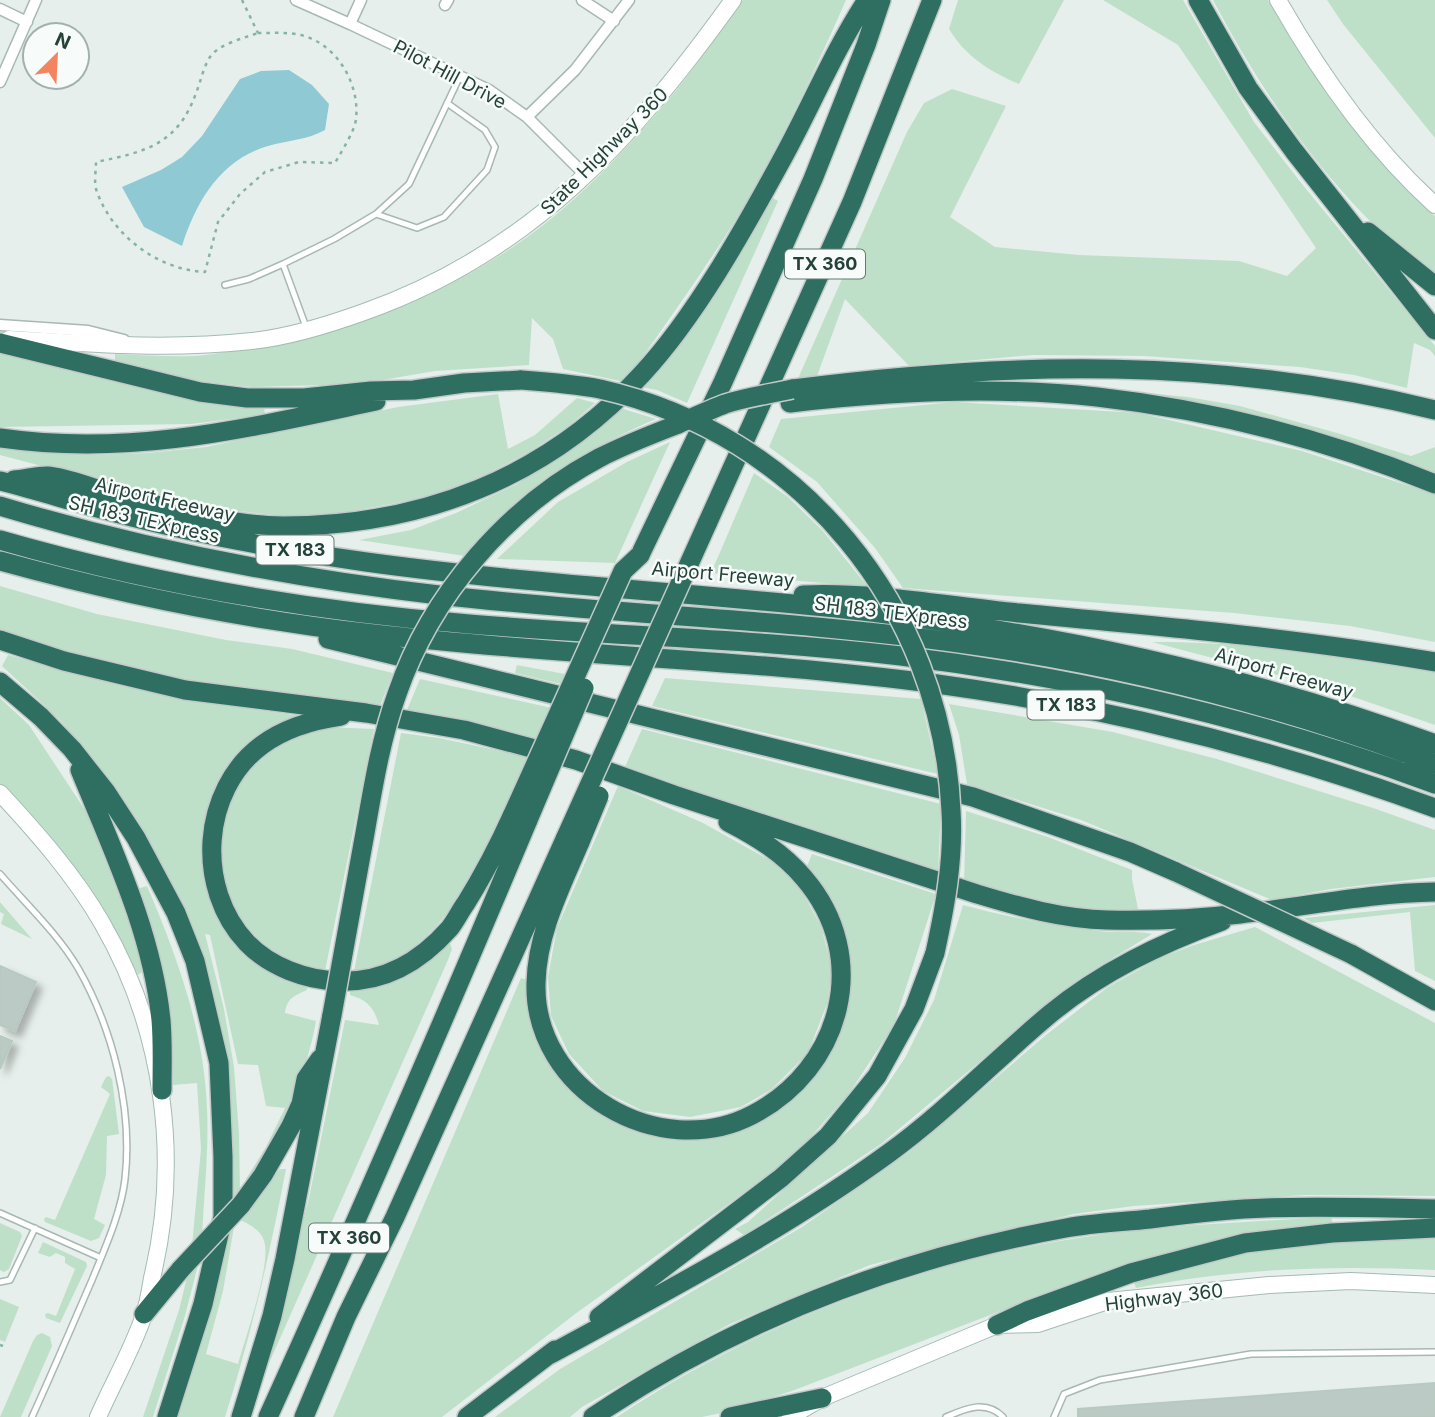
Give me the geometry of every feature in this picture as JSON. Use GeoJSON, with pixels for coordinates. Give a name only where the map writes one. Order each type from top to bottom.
{"type":"FeatureCollection","features":[{"type":"Feature","properties":{"kind":"highway"},"geometry":{"type":"LineString","coordinates":[[1,481],[48,476],[186,513],[253,524],[291,526],[367,521],[431,508],[472,493],[523,469],[566,443],[607,410],[644,372],[680,326],[749,219],[781,162],[844,36],[867,0]]}},
{"type":"Feature","properties":{"kind":"highway","name":"TX 360"},"geometry":{"type":"LineString","coordinates":[[268,1417],[365,1204],[521,817],[658,516],[723,382],[813,179],[881,0]]}},
{"type":"Feature","properties":{"kind":"highway","name":"TX 360"},"geometry":{"type":"LineString","coordinates":[[304,1417],[346,1317],[573,840],[612,735],[852,202],[932,0]]}},
{"type":"Feature","properties":{"kind":"highway"},"geometry":{"type":"LineString","coordinates":[[1198,0],[1248,88],[1294,151],[1435,330]]}},
{"type":"Feature","properties":{"kind":"highway"},"geometry":{"type":"LineString","coordinates":[[1343,212],[1435,286]]}},
{"type":"Feature","properties":{"kind":"highway"},"geometry":{"type":"LineString","coordinates":[[0,341],[175,387],[226,396],[304,398],[521,380],[562,383],[601,390],[648,403],[696,422],[740,445],[817,505],[849,540],[878,579],[921,666],[937,716],[947,765],[952,813],[950,862],[944,914],[935,953],[914,1009],[877,1076],[828,1136],[781,1178],[467,1417]]}},
{"type":"Feature","properties":{"kind":"highway"},"geometry":{"type":"LineString","coordinates":[[241,1417],[272,1317],[285,1259],[370,803],[390,717],[404,674],[432,619],[457,581],[513,520],[555,486],[609,453],[725,404],[792,390],[889,385],[1004,370],[1141,369],[1289,382],[1428,408]]}},
{"type":"Feature","properties":{"kind":"highway"},"geometry":{"type":"LineString","coordinates":[[889,385],[1096,397],[1163,407],[1290,434],[1435,484]]}},
{"type":"Feature","properties":{"kind":"highway"},"geometry":{"type":"LineString","coordinates":[[0,438],[105,445],[169,441],[380,401],[414,390]]}},
{"type":"Feature","properties":{"kind":"highway","name":"Airport Freeway"},"geometry":{"type":"LineString","coordinates":[[1,481],[188,530],[361,561],[478,575],[739,598],[941,622],[1077,645],[1237,682],[1324,707],[1435,744]]}},
{"type":"Feature","properties":{"kind":"highway","name":"SH 183 TEXpress"},"geometry":{"type":"LineString","coordinates":[[0,506],[163,548],[288,574],[440,595],[821,626],[933,639],[1093,666],[1240,701],[1435,764]]}},
{"type":"Feature","properties":{"kind":"highway"},"geometry":{"type":"LineString","coordinates":[[0,540],[160,580],[363,614],[467,624],[813,647],[998,670],[1157,701],[1224,718],[1353,755],[1435,783]]}},
{"type":"Feature","properties":{"kind":"highway","name":"TX 183"},"geometry":{"type":"LineString","coordinates":[[0,561],[117,590],[320,628],[824,672],[988,691],[1086,709],[1209,738],[1305,765],[1435,807]]}},
{"type":"Feature","properties":{"kind":"highway"},"geometry":{"type":"LineString","coordinates":[[739,598],[858,595],[1212,631],[1374,651],[1435,662]]}},
{"type":"Feature","properties":{"kind":"highway"},"geometry":{"type":"LineString","coordinates":[[229,613],[973,797],[1130,852],[1435,994]]}},
{"type":"Feature","properties":{"kind":"highway"},"geometry":{"type":"LineString","coordinates":[[0,640],[64,661],[185,690],[366,713],[464,730],[519,743],[1021,907],[1062,915],[1107,920],[1239,914],[1365,897],[1435,892]]}},
{"type":"Feature","properties":{"kind":"highway"},"geometry":{"type":"LineString","coordinates":[[0,682],[41,717],[72,749],[106,792],[136,838],[176,913],[195,961],[219,1063],[223,1217],[203,1304],[167,1417]]}},
{"type":"Feature","properties":{"kind":"highway"},"geometry":{"type":"LineString","coordinates":[[366,713],[307,723],[279,734],[242,764],[227,785],[219,803],[211,848],[213,875],[232,923],[247,943],[266,958],[310,978],[334,981],[362,982],[405,966],[427,951],[450,928],[521,817]]}},
{"type":"Feature","properties":{"kind":"highway"},"geometry":{"type":"LineString","coordinates":[[72,749],[123,874],[143,932],[161,1022],[162,1090]]}},
{"type":"Feature","properties":{"kind":"highway"},"geometry":{"type":"LineString","coordinates":[[573,840],[544,933],[536,982],[541,1022],[557,1060],[570,1077],[590,1095],[614,1111],[655,1126],[673,1129],[713,1128],[752,1115],[794,1085],[825,1044],[841,997],[841,957],[824,908],[806,880],[785,858],[754,836],[674,795]]}},
{"type":"Feature","properties":{"kind":"highway"},"geometry":{"type":"LineString","coordinates":[[547,1356],[720,1261],[855,1177],[925,1125],[1052,1012],[1096,981],[1174,938],[1239,914]]}},
{"type":"Feature","properties":{"kind":"highway"},"geometry":{"type":"LineString","coordinates":[[1388,973],[1435,1001]]}},
{"type":"Feature","properties":{"kind":"highway"},"geometry":{"type":"LineString","coordinates":[[144,1314],[181,1269],[241,1205],[263,1175],[301,1104],[306,1079],[325,1053]]}},
{"type":"Feature","properties":{"kind":"highway"},"geometry":{"type":"LineString","coordinates":[[593,1417],[639,1386],[774,1316],[846,1287],[920,1262],[992,1243],[1068,1228],[1238,1210],[1335,1207],[1435,1209]]}},
{"type":"Feature","properties":{"kind":"highway"},"geometry":{"type":"LineString","coordinates":[[998,1325],[1027,1311],[1131,1273],[1245,1243],[1332,1233],[1435,1228]]}},
{"type":"Feature","properties":{"kind":"highway"},"geometry":{"type":"LineString","coordinates":[[730,1417],[822,1398]]}},
{"type":"Feature","properties":{"kind":"main road","name":"State Highway 360"},"geometry":{"type":"LineString","coordinates":[[0,341],[150,348],[255,341],[330,325],[403,298],[470,265],[534,221],[585,175],[644,115],[691,58],[733,0]]}},
{"type":"Feature","properties":{"kind":"main road"},"geometry":{"type":"LineString","coordinates":[[1279,0],[1322,73],[1402,171],[1435,205]]}},
{"type":"Feature","properties":{"kind":"main road"},"geometry":{"type":"LineString","coordinates":[[0,793],[68,874],[102,922],[126,970],[146,1024],[162,1090],[167,1188],[157,1260],[144,1314],[98,1417]]}},
{"type":"Feature","properties":{"kind":"main road","name":"Highway 360"},"geometry":{"type":"LineString","coordinates":[[790,1417],[822,1398],[998,1325],[1038,1324],[1108,1301],[1256,1286],[1351,1281],[1435,1284]]}},
{"type":"Feature","properties":{"kind":"street"},"geometry":{"type":"LineString","coordinates":[[26,21],[36,0]]}},
{"type":"Feature","properties":{"kind":"street","name":"Pilot Hill Drive"},"geometry":{"type":"LineString","coordinates":[[296,0],[489,90],[527,117],[585,175]]}},
{"type":"Feature","properties":{"kind":"street"},"geometry":{"type":"LineString","coordinates":[[350,23],[361,0]]}},
{"type":"Feature","properties":{"kind":"street"},"geometry":{"type":"LineString","coordinates":[[582,0],[614,21]]}},
{"type":"Feature","properties":{"kind":"street"},"geometry":{"type":"LineString","coordinates":[[527,117],[575,70],[629,0]]}},
{"type":"Feature","properties":{"kind":"street"},"geometry":{"type":"LineString","coordinates":[[0,9],[24,21]]}},
{"type":"Feature","properties":{"kind":"street"},"geometry":{"type":"LineString","coordinates":[[0,82],[21,34]]}},
{"type":"Feature","properties":{"kind":"street"},"geometry":{"type":"LineString","coordinates":[[0,325],[88,331],[150,348]]}},
{"type":"Feature","properties":{"kind":"lane"},"geometry":{"type":"LineString","coordinates":[[225,285],[249,279],[283,264],[334,239],[376,214],[409,184],[460,75]]}},
{"type":"Feature","properties":{"kind":"lane"},"geometry":{"type":"LineString","coordinates":[[376,214],[417,228],[443,217],[487,170],[495,147],[490,138],[485,130],[447,103]]}},
{"type":"Feature","properties":{"kind":"lane"},"geometry":{"type":"LineString","coordinates":[[283,264],[307,330]]}},
{"type":"Feature","properties":{"kind":"lane"},"geometry":{"type":"LineString","coordinates":[[0,874],[77,967],[107,1032],[122,1096],[127,1136],[125,1180],[116,1218],[33,1417]]}},
{"type":"Feature","properties":{"kind":"lane"},"geometry":{"type":"LineString","coordinates":[[0,1213],[101,1258]]}},
{"type":"Feature","properties":{"kind":"lane"},"geometry":{"type":"LineString","coordinates":[[0,1282],[10,1280],[15,1273],[35,1228]]}},
{"type":"Feature","properties":{"kind":"lane"},"geometry":{"type":"LineString","coordinates":[[1054,1417],[1063,1394],[1100,1380],[1155,1370],[1251,1354],[1435,1352]]}},
{"type":"Feature","properties":{"kind":"lane"},"geometry":{"type":"LineString","coordinates":[[946,1417],[979,1406],[998,1412],[1003,1417]]}},
{"type":"Feature","properties":{"kind":"path"},"geometry":{"type":"LineString","coordinates":[[242,0],[258,33]]}},
{"type":"Feature","properties":{"kind":"path"},"geometry":{"type":"LineString","coordinates":[[258,33],[301,35],[320,42],[337,57],[353,84],[356,121],[335,163],[299,162],[265,172],[240,194],[218,222],[205,272],[193,272],[165,264],[139,248],[114,224],[96,188],[96,162],[145,150],[167,139],[184,121],[211,55],[233,42],[258,33]]}},
{"type":"Feature","properties":{"kind":"green space"},"geometry":{"type":"Polygon","coordinates":[[[743,0],[846,0],[801,99],[750,196],[705,267],[625,382],[563,369],[553,339],[532,318],[529,365],[435,371],[359,384],[252,387],[198,381],[115,361],[115,354],[200,356],[320,334],[401,307],[477,269],[547,222],[600,174],[674,93],[743,0]]]}},
{"type":"Feature","properties":{"kind":"green space"},"geometry":{"type":"Polygon","coordinates":[[[958,0],[1064,0],[1019,84],[979,62],[956,39],[949,29],[958,0]]]}},
{"type":"Feature","properties":{"kind":"green space"},"geometry":{"type":"Polygon","coordinates":[[[1103,0],[1183,0],[1254,122],[1435,346],[1435,356],[1430,350],[1414,343],[1407,388],[1354,375],[1300,367],[1144,356],[1033,355],[909,366],[845,299],[816,379],[796,383],[907,132],[924,103],[952,89],[1006,106],[950,217],[995,247],[1079,255],[1239,261],[1287,276],[1316,248],[1178,45],[1103,0]]]}},
{"type":"Feature","properties":{"kind":"green space"},"geometry":{"type":"Polygon","coordinates":[[[1213,0],[1268,0],[1343,115],[1386,168],[1435,216],[1435,274],[1372,223],[1320,166],[1263,86],[1213,0]]]}},
{"type":"Feature","properties":{"kind":"green space"},"geometry":{"type":"Polygon","coordinates":[[[1327,0],[1435,0],[1435,138],[1343,24],[1327,0]]]}},
{"type":"Feature","properties":{"kind":"green space"},"geometry":{"type":"Polygon","coordinates":[[[771,197],[778,201],[687,403],[657,390],[641,387],[771,197]]]}},
{"type":"Feature","properties":{"kind":"green space"},"geometry":{"type":"Polygon","coordinates":[[[0,350],[264,405],[265,415],[191,424],[0,427],[0,350]]]}},
{"type":"Feature","properties":{"kind":"green space"},"geometry":{"type":"Polygon","coordinates":[[[1147,393],[1240,406],[1411,456],[1435,447],[1435,473],[1389,455],[1279,420],[1147,393]]]}},
{"type":"Feature","properties":{"kind":"green space"},"geometry":{"type":"Polygon","coordinates":[[[498,394],[508,449],[535,435],[577,398],[595,403],[570,425],[529,452],[487,474],[430,497],[336,514],[283,516],[212,508],[151,495],[0,455],[0,448],[97,455],[206,447],[398,407],[498,394]]]}},
{"type":"Feature","properties":{"kind":"green space"},"geometry":{"type":"Polygon","coordinates":[[[954,402],[1139,413],[1302,451],[1431,493],[1435,495],[1435,642],[1350,626],[1234,613],[903,588],[875,548],[817,482],[769,447],[781,419],[954,402]]]}},
{"type":"Feature","properties":{"kind":"green space"},"geometry":{"type":"Polygon","coordinates":[[[617,407],[656,419],[600,446],[552,476],[509,512],[465,556],[359,540],[411,530],[456,513],[517,484],[587,438],[617,407]]]}},
{"type":"Feature","properties":{"kind":"green space"},"geometry":{"type":"Polygon","coordinates":[[[670,442],[615,563],[497,559],[558,502],[627,462],[670,442]]]}},
{"type":"Feature","properties":{"kind":"green space"},"geometry":{"type":"Polygon","coordinates":[[[754,473],[788,497],[822,530],[868,587],[711,573],[754,473]]]}},
{"type":"Feature","properties":{"kind":"green space"},"geometry":{"type":"Polygon","coordinates":[[[0,586],[97,614],[226,640],[292,649],[393,673],[380,706],[239,692],[144,674],[71,656],[0,633],[0,586]]]}},
{"type":"Feature","properties":{"kind":"green space"},"geometry":{"type":"Polygon","coordinates":[[[1152,642],[1294,650],[1367,659],[1435,672],[1435,725],[1333,690],[1152,642]]]}},
{"type":"Feature","properties":{"kind":"green space"},"geometry":{"type":"Polygon","coordinates":[[[8,655],[122,686],[300,716],[208,809],[203,837],[202,857],[218,915],[307,984],[307,990],[289,1001],[285,1013],[316,1021],[306,1063],[290,1104],[249,1180],[246,1179],[266,1147],[285,1108],[266,1106],[258,1065],[238,1064],[210,935],[205,934],[224,1009],[234,1067],[240,1192],[231,1203],[188,922],[161,864],[128,807],[61,721],[2,666],[8,655]]]}},
{"type":"Feature","properties":{"kind":"green space"},"geometry":{"type":"Polygon","coordinates":[[[517,665],[565,674],[561,684],[515,673],[517,665]]]}},
{"type":"Feature","properties":{"kind":"green space"},"geometry":{"type":"Polygon","coordinates":[[[665,678],[921,699],[938,774],[652,706],[665,678]]]}},
{"type":"Feature","properties":{"kind":"green space"},"geometry":{"type":"Polygon","coordinates":[[[420,679],[552,708],[537,740],[407,710],[420,679]]]}},
{"type":"Feature","properties":{"kind":"green space"},"geometry":{"type":"Polygon","coordinates":[[[0,698],[29,725],[87,813],[121,890],[142,972],[138,975],[104,910],[57,845],[0,790],[0,698]]]}},
{"type":"Feature","properties":{"kind":"green space"},"geometry":{"type":"Polygon","coordinates":[[[949,704],[1113,732],[1217,759],[1435,830],[1435,877],[1331,889],[1272,900],[1081,820],[967,784],[959,735],[949,704]]]}},
{"type":"Feature","properties":{"kind":"green space"},"geometry":{"type":"Polygon","coordinates":[[[326,727],[374,729],[325,971],[299,964],[275,953],[251,931],[234,906],[224,878],[221,849],[225,820],[235,793],[252,768],[281,742],[326,727]]]}},
{"type":"Feature","properties":{"kind":"green space"},"geometry":{"type":"Polygon","coordinates":[[[642,729],[941,804],[938,874],[624,769],[642,729]]]}},
{"type":"Feature","properties":{"kind":"green space"},"geometry":{"type":"Polygon","coordinates":[[[401,733],[529,757],[490,846],[453,906],[431,932],[407,953],[380,966],[354,971],[401,733]]]}},
{"type":"Feature","properties":{"kind":"green space"},"geometry":{"type":"Polygon","coordinates":[[[618,786],[703,823],[775,863],[800,888],[821,926],[832,969],[827,1004],[808,1053],[772,1089],[741,1107],[690,1117],[643,1111],[603,1091],[569,1054],[551,1016],[548,977],[557,928],[618,786]]]}},
{"type":"Feature","properties":{"kind":"green space"},"geometry":{"type":"Polygon","coordinates":[[[966,811],[1048,837],[1132,870],[1138,909],[1133,914],[1046,908],[964,885],[966,811]]]}},
{"type":"Feature","properties":{"kind":"green space"},"geometry":{"type":"Polygon","coordinates":[[[812,854],[936,894],[894,1025],[848,1095],[791,1159],[575,1314],[442,1417],[333,1417],[521,978],[527,980],[529,1005],[539,1033],[567,1081],[603,1113],[653,1134],[695,1138],[736,1131],[774,1113],[806,1087],[831,1054],[846,1014],[849,970],[845,938],[838,914],[829,897],[806,869],[812,854]]]}},
{"type":"Feature","properties":{"kind":"green space"},"geometry":{"type":"Polygon","coordinates":[[[147,886],[169,939],[187,994],[205,1079],[207,1140],[202,1237],[192,1246],[201,1149],[197,1083],[173,1085],[163,997],[137,889],[147,886]]]}},
{"type":"Feature","properties":{"kind":"green space"},"geometry":{"type":"Polygon","coordinates":[[[0,902],[32,939],[1,924],[4,914],[0,912],[0,902]]]}},
{"type":"Feature","properties":{"kind":"green space"},"geometry":{"type":"Polygon","coordinates":[[[963,905],[1064,926],[1152,934],[1079,979],[881,1144],[744,1235],[735,1229],[748,1222],[868,1113],[905,1058],[934,1000],[963,905]]]}},
{"type":"Feature","properties":{"kind":"green space"},"geometry":{"type":"Polygon","coordinates":[[[1435,905],[1435,981],[1415,971],[1410,912],[1312,923],[1304,918],[1435,905]]]}},
{"type":"Feature","properties":{"kind":"green space"},"geometry":{"type":"Polygon","coordinates":[[[1255,927],[1435,1023],[1435,1196],[1305,1195],[1134,1206],[1074,1214],[870,1265],[730,1324],[582,1407],[570,1417],[495,1417],[560,1369],[802,1227],[909,1152],[1046,1035],[1108,987],[1160,958],[1255,927]]]}},
{"type":"Feature","properties":{"kind":"green space"},"geometry":{"type":"Polygon","coordinates":[[[443,942],[450,943],[452,949],[448,960],[262,1379],[309,1198],[345,1020],[379,1025],[372,1009],[361,999],[350,995],[350,989],[443,942]]]}},
{"type":"Feature","properties":{"kind":"green space"},"geometry":{"type":"Polygon","coordinates":[[[109,1076],[112,1079],[119,1134],[107,1136],[106,1175],[94,1219],[105,1225],[99,1238],[91,1241],[45,1222],[44,1219],[46,1217],[55,1220],[110,1094],[101,1087],[109,1076]]]}},
{"type":"Feature","properties":{"kind":"green space"},"geometry":{"type":"Polygon","coordinates":[[[280,1169],[286,1169],[267,1263],[225,1417],[177,1417],[223,1239],[234,1227],[223,1291],[206,1354],[238,1364],[261,1283],[265,1251],[260,1234],[240,1220],[280,1169]]]}},
{"type":"Feature","properties":{"kind":"green space"},"geometry":{"type":"Polygon","coordinates":[[[1331,1217],[1333,1224],[1154,1258],[998,1312],[792,1391],[726,1412],[702,1417],[617,1417],[723,1354],[780,1327],[897,1282],[957,1264],[1018,1249],[1141,1230],[1331,1217]]]}},
{"type":"Feature","properties":{"kind":"green space"},"geometry":{"type":"Polygon","coordinates":[[[0,1223],[20,1232],[22,1236],[9,1269],[4,1272],[0,1270],[0,1223]]]}},
{"type":"Feature","properties":{"kind":"green space"},"geometry":{"type":"Polygon","coordinates":[[[1435,1237],[1435,1270],[1323,1268],[1210,1276],[1136,1288],[1134,1282],[1235,1253],[1355,1238],[1435,1237]]]}},
{"type":"Feature","properties":{"kind":"green space"},"geometry":{"type":"Polygon","coordinates":[[[43,1242],[86,1262],[87,1266],[60,1323],[46,1318],[45,1314],[56,1316],[75,1269],[65,1263],[65,1257],[56,1253],[50,1257],[38,1253],[43,1242]]]}},
{"type":"Feature","properties":{"kind":"green space"},"geometry":{"type":"Polygon","coordinates":[[[198,1265],[153,1417],[143,1417],[179,1310],[188,1273],[198,1265]]]}},
{"type":"Feature","properties":{"kind":"green space"},"geometry":{"type":"Polygon","coordinates":[[[0,1299],[19,1307],[5,1342],[0,1340],[0,1299]]]}},
{"type":"Feature","properties":{"kind":"green space"},"geometry":{"type":"Polygon","coordinates":[[[42,1333],[50,1337],[52,1346],[21,1417],[0,1417],[33,1341],[42,1333]]]}},
{"type":"Feature","properties":{"kind":"water"},"geometry":{"type":"Polygon","coordinates":[[[289,70],[312,85],[329,104],[325,130],[268,146],[236,161],[223,172],[203,199],[182,246],[144,227],[122,187],[161,170],[182,157],[202,136],[240,79],[261,71],[289,70]]]}},
{"type":"Feature","properties":{"kind":"building"},"geometry":{"type":"Polygon","coordinates":[[[0,966],[36,982],[15,1031],[0,1025],[0,966]]]}},
{"type":"Feature","properties":{"kind":"building"},"geometry":{"type":"Polygon","coordinates":[[[0,1036],[12,1041],[0,1069],[0,1036]]]}},
{"type":"Feature","properties":{"kind":"building"},"geometry":{"type":"Polygon","coordinates":[[[1435,1383],[1435,1417],[1078,1417],[1078,1409],[1435,1383]]]}}]}
